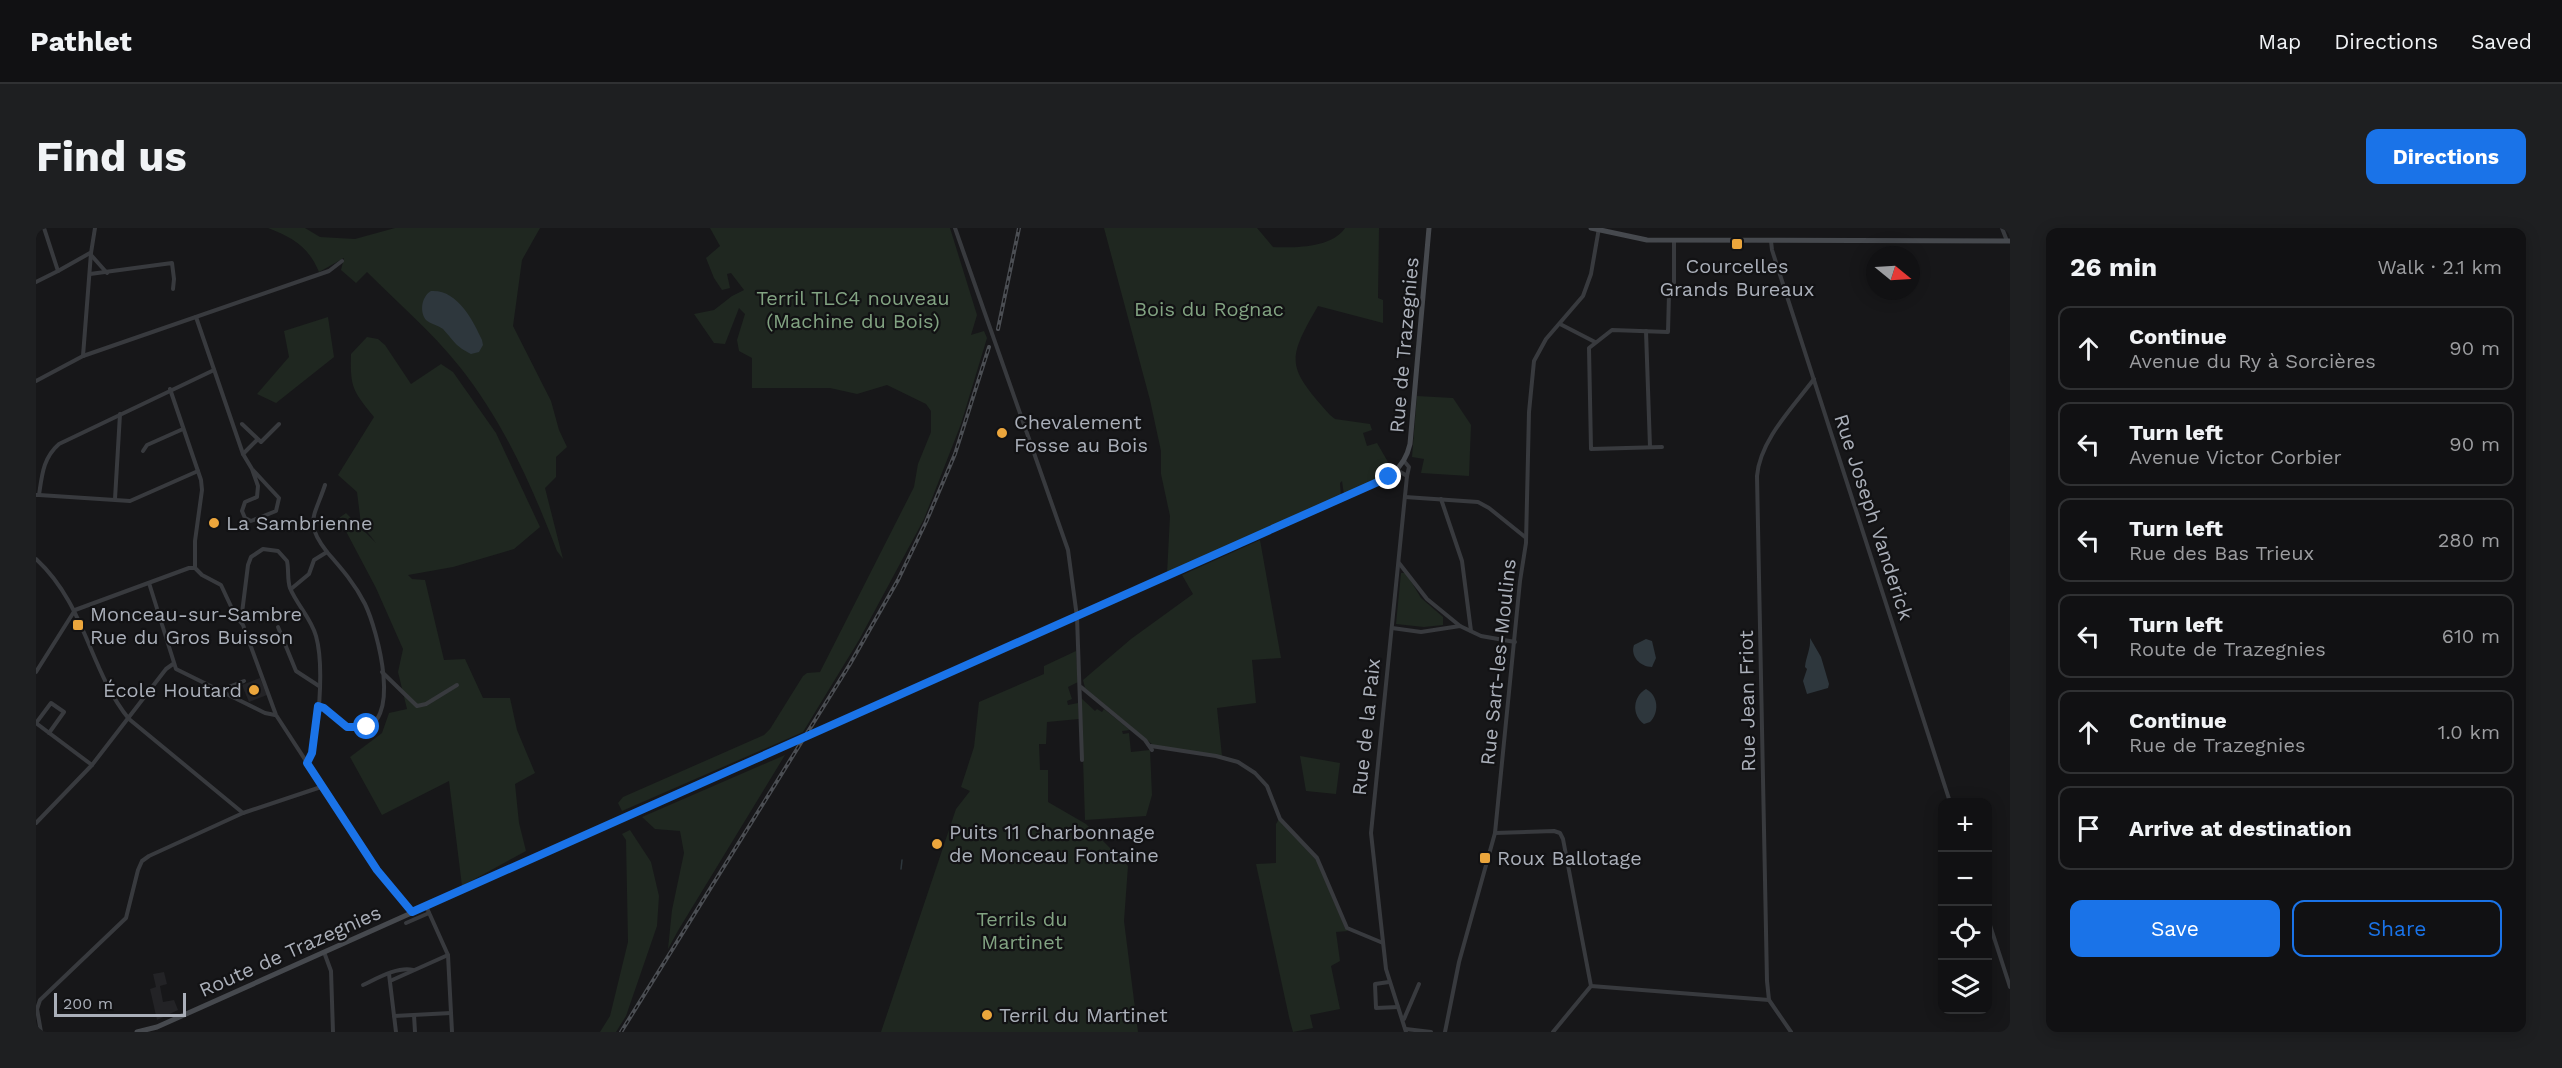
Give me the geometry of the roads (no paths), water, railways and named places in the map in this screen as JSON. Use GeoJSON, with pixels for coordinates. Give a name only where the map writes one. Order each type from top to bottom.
{"type":"FeatureCollection","features":[{"type":"Feature","properties":{"kind":"main road","name":"Rue de Trazegnies"},"geometry":{"type":"LineString","coordinates":[[782,747],[1379,483],[1397,470],[1404,461],[1410,444],[1429,228]]}},
{"type":"Feature","properties":{"kind":"main road"},"geometry":{"type":"LineString","coordinates":[[1591,228],[1643,240],[2009,241]]}},
{"type":"Feature","properties":{"kind":"main road","name":"Route de Trazegnies"},"geometry":{"type":"LineString","coordinates":[[137,1032],[155,1030],[412,912],[782,747]]}},
{"type":"Feature","properties":{"kind":"street"},"geometry":{"type":"LineString","coordinates":[[44,228],[58,271]]}},
{"type":"Feature","properties":{"kind":"street"},"geometry":{"type":"LineString","coordinates":[[83,356],[95,228]]}},
{"type":"Feature","properties":{"kind":"street"},"geometry":{"type":"LineString","coordinates":[[955,228],[1070,558],[1077,617],[1082,760]]}},
{"type":"Feature","properties":{"kind":"street"},"geometry":{"type":"LineString","coordinates":[[2002,228],[2009,241]]}},
{"type":"Feature","properties":{"kind":"street","name":"Rue Sart-les-Moulins"},"geometry":{"type":"LineString","coordinates":[[1445,1032],[1459,962],[1496,833],[1526,538],[1533,366],[1542,343],[1577,305],[1587,287],[1599,229]]}},
{"type":"Feature","properties":{"kind":"street"},"geometry":{"type":"LineString","coordinates":[[1662,447],[1591,449],[1589,348],[1612,330],[1668,332],[1669,294],[1674,283],[1674,240]]}},
{"type":"Feature","properties":{"kind":"street","name":"Rue Joseph Vanderick"},"geometry":{"type":"LineString","coordinates":[[1771,241],[1949,798]]}},
{"type":"Feature","properties":{"kind":"street"},"geometry":{"type":"LineString","coordinates":[[36,282],[91,254]]}},
{"type":"Feature","properties":{"kind":"street"},"geometry":{"type":"LineString","coordinates":[[91,254],[108,273]]}},
{"type":"Feature","properties":{"kind":"street"},"geometry":{"type":"LineString","coordinates":[[36,381],[83,356],[329,271],[342,261]]}},
{"type":"Feature","properties":{"kind":"street"},"geometry":{"type":"LineString","coordinates":[[90,274],[172,263],[173,289]]}},
{"type":"Feature","properties":{"kind":"street"},"geometry":{"type":"LineString","coordinates":[[196,317],[243,453],[252,469],[258,492]]}},
{"type":"Feature","properties":{"kind":"street"},"geometry":{"type":"LineString","coordinates":[[1560,324],[1595,342]]}},
{"type":"Feature","properties":{"kind":"street"},"geometry":{"type":"LineString","coordinates":[[1646,331],[1650,447]]}},
{"type":"Feature","properties":{"kind":"street"},"geometry":{"type":"LineString","coordinates":[[198,471],[130,501],[37,495],[43,466],[53,449],[68,438],[214,370]]}},
{"type":"Feature","properties":{"kind":"street","name":"Rue Jean Friot"},"geometry":{"type":"LineString","coordinates":[[1769,1000],[1758,462],[1769,441],[1814,379]]}},
{"type":"Feature","properties":{"kind":"street"},"geometry":{"type":"LineString","coordinates":[[170,389],[198,471],[202,490],[195,541],[195,568],[202,575],[221,585],[235,615],[241,621],[276,716],[377,870],[412,912]]}},
{"type":"Feature","properties":{"kind":"street"},"geometry":{"type":"LineString","coordinates":[[115,499],[120,414]]}},
{"type":"Feature","properties":{"kind":"street"},"geometry":{"type":"LineString","coordinates":[[242,424],[259,441]]}},
{"type":"Feature","properties":{"kind":"street"},"geometry":{"type":"LineString","coordinates":[[243,453],[279,424]]}},
{"type":"Feature","properties":{"kind":"street"},"geometry":{"type":"LineString","coordinates":[[143,451],[147,445],[183,429]]}},
{"type":"Feature","properties":{"kind":"street","name":"Rue de la Paix"},"geometry":{"type":"LineString","coordinates":[[1404,461],[1409,467],[1371,833],[1389,982],[1406,1030]]}},
{"type":"Feature","properties":{"kind":"street"},"geometry":{"type":"LineString","coordinates":[[252,469],[269,486],[279,498],[279,505],[276,511],[251,521],[245,518],[243,506],[257,497],[258,492],[264,486],[269,486]]}},
{"type":"Feature","properties":{"kind":"street"},"geometry":{"type":"LineString","coordinates":[[1397,470],[1407,476]]}},
{"type":"Feature","properties":{"kind":"street"},"geometry":{"type":"LineString","coordinates":[[318,706],[324,708],[347,727],[367,727],[375,723],[384,705],[382,671],[372,619],[352,581],[327,552],[313,531],[312,522],[325,485]]}},
{"type":"Feature","properties":{"kind":"street"},"geometry":{"type":"LineString","coordinates":[[1406,497],[1478,502],[1526,538]]}},
{"type":"Feature","properties":{"kind":"street"},"geometry":{"type":"LineString","coordinates":[[1441,499],[1462,561],[1471,631]]}},
{"type":"Feature","properties":{"kind":"street"},"geometry":{"type":"LineString","coordinates":[[241,621],[248,565],[256,552],[271,549],[287,561],[287,577],[291,589],[309,617],[320,655],[318,706],[312,753],[307,763]]}},
{"type":"Feature","properties":{"kind":"street"},"geometry":{"type":"LineString","coordinates":[[291,589],[309,574],[314,560],[327,552]]}},
{"type":"Feature","properties":{"kind":"street"},"geometry":{"type":"LineString","coordinates":[[36,560],[53,575],[75,610],[117,705],[129,719],[243,813]]}},
{"type":"Feature","properties":{"kind":"street"},"geometry":{"type":"LineString","coordinates":[[1399,563],[1427,599],[1460,626],[1497,639],[1515,642]]}},
{"type":"Feature","properties":{"kind":"street"},"geometry":{"type":"LineString","coordinates":[[36,672],[75,610],[189,568],[195,568]]}},
{"type":"Feature","properties":{"kind":"street"},"geometry":{"type":"LineString","coordinates":[[149,583],[173,664],[181,672],[265,713],[276,716]]}},
{"type":"Feature","properties":{"kind":"street"},"geometry":{"type":"LineString","coordinates":[[1392,628],[1421,632],[1460,626]]}},
{"type":"Feature","properties":{"kind":"street"},"geometry":{"type":"LineString","coordinates":[[278,627],[296,671],[319,686]]}},
{"type":"Feature","properties":{"kind":"street"},"geometry":{"type":"LineString","coordinates":[[36,823],[92,765],[166,669],[173,664]]}},
{"type":"Feature","properties":{"kind":"street"},"geometry":{"type":"LineString","coordinates":[[382,671],[417,706],[426,704],[457,685]]}},
{"type":"Feature","properties":{"kind":"street"},"geometry":{"type":"LineString","coordinates":[[220,691],[244,681]]}},
{"type":"Feature","properties":{"kind":"street"},"geometry":{"type":"LineString","coordinates":[[1081,687],[1152,748],[1216,756],[1238,762],[1255,772],[1268,786],[1280,819],[1317,858],[1347,928],[1383,943]]}},
{"type":"Feature","properties":{"kind":"street"},"geometry":{"type":"LineString","coordinates":[[49,733],[64,712],[51,703],[36,723],[49,733],[92,765]]}},
{"type":"Feature","properties":{"kind":"street"},"geometry":{"type":"LineString","coordinates":[[42,1032],[37,1009],[40,1000],[126,918],[142,861],[243,813],[321,787]]}},
{"type":"Feature","properties":{"kind":"street"},"geometry":{"type":"LineString","coordinates":[[1496,833],[1554,831],[1560,833],[1591,986]]}},
{"type":"Feature","properties":{"kind":"street"},"geometry":{"type":"LineString","coordinates":[[426,906],[448,955],[452,1032]]}},
{"type":"Feature","properties":{"kind":"street"},"geometry":{"type":"LineString","coordinates":[[406,923],[429,913]]}},
{"type":"Feature","properties":{"kind":"street"},"geometry":{"type":"LineString","coordinates":[[1992,931],[2010,987]]}},
{"type":"Feature","properties":{"kind":"street"},"geometry":{"type":"LineString","coordinates":[[324,952],[331,971],[333,1032]]}},
{"type":"Feature","properties":{"kind":"street"},"geometry":{"type":"LineString","coordinates":[[390,981],[448,955]]}},
{"type":"Feature","properties":{"kind":"street"},"geometry":{"type":"LineString","coordinates":[[363,985],[409,968],[413,970]]}},
{"type":"Feature","properties":{"kind":"street"},"geometry":{"type":"LineString","coordinates":[[389,974],[396,1032]]}},
{"type":"Feature","properties":{"kind":"street"},"geometry":{"type":"LineString","coordinates":[[1389,982],[1375,984],[1376,1008],[1398,1007]]}},
{"type":"Feature","properties":{"kind":"street"},"geometry":{"type":"LineString","coordinates":[[1404,1020],[1419,984]]}},
{"type":"Feature","properties":{"kind":"street"},"geometry":{"type":"LineString","coordinates":[[1591,986],[1769,1000],[1791,1032]]}},
{"type":"Feature","properties":{"kind":"street"},"geometry":{"type":"LineString","coordinates":[[1553,1032],[1591,986]]}},
{"type":"Feature","properties":{"kind":"street"},"geometry":{"type":"LineString","coordinates":[[394,1016],[451,1013]]}},
{"type":"Feature","properties":{"kind":"street"},"geometry":{"type":"LineString","coordinates":[[414,1015],[415,1032]]}},
{"type":"Feature","properties":{"kind":"street"},"geometry":{"type":"LineString","coordinates":[[1406,1030],[1431,1032]]}},
{"type":"Feature","properties":{"kind":"waterway"},"geometry":{"type":"LineString","coordinates":[[901,869],[902,860]]}},
{"type":"Feature","properties":{"kind":"railway"},"geometry":{"type":"LineString","coordinates":[[998,329],[1019,228]]}},
{"type":"Feature","properties":{"kind":"railway"},"geometry":{"type":"LineString","coordinates":[[621,1032],[850,664],[898,580],[955,454],[989,347]]}},
{"type":"Feature","properties":{"kind":"place","name":"Courcelles Grands Bureaux"},"geometry":{"type":"Point","coordinates":[1737,244]}},
{"type":"Feature","properties":{"kind":"place","name":"Chevalement Fosse au Bois"},"geometry":{"type":"Point","coordinates":[1002,433]}},
{"type":"Feature","properties":{"kind":"place","name":"La Sambrienne"},"geometry":{"type":"Point","coordinates":[214,523]}},
{"type":"Feature","properties":{"kind":"place","name":"Monceau-sur-Sambre Rue du Gros Buisson"},"geometry":{"type":"Point","coordinates":[78,625]}},
{"type":"Feature","properties":{"kind":"place","name":"École Houtard"},"geometry":{"type":"Point","coordinates":[254,690]}},
{"type":"Feature","properties":{"kind":"place","name":"Puits 11 Charbonnage de Monceau Fontaine"},"geometry":{"type":"Point","coordinates":[937,844]}},
{"type":"Feature","properties":{"kind":"place","name":"Roux Ballotage"},"geometry":{"type":"Point","coordinates":[1485,858]}},
{"type":"Feature","properties":{"kind":"place","name":"Terril du Martinet"},"geometry":{"type":"Point","coordinates":[987,1015]}},
{"type":"Feature","properties":{"kind":"park label","name":"Bois du Rognac"},"geometry":{"type":"Point","coordinates":[1209,309]}},
{"type":"Feature","properties":{"kind":"park label","name":"Terril TLC4 nouveau (Machine du Bois)"},"geometry":{"type":"Point","coordinates":[853,310]}},
{"type":"Feature","properties":{"kind":"park label","name":"Terrils du Martinet"},"geometry":{"type":"Point","coordinates":[1022,930]}}]}
